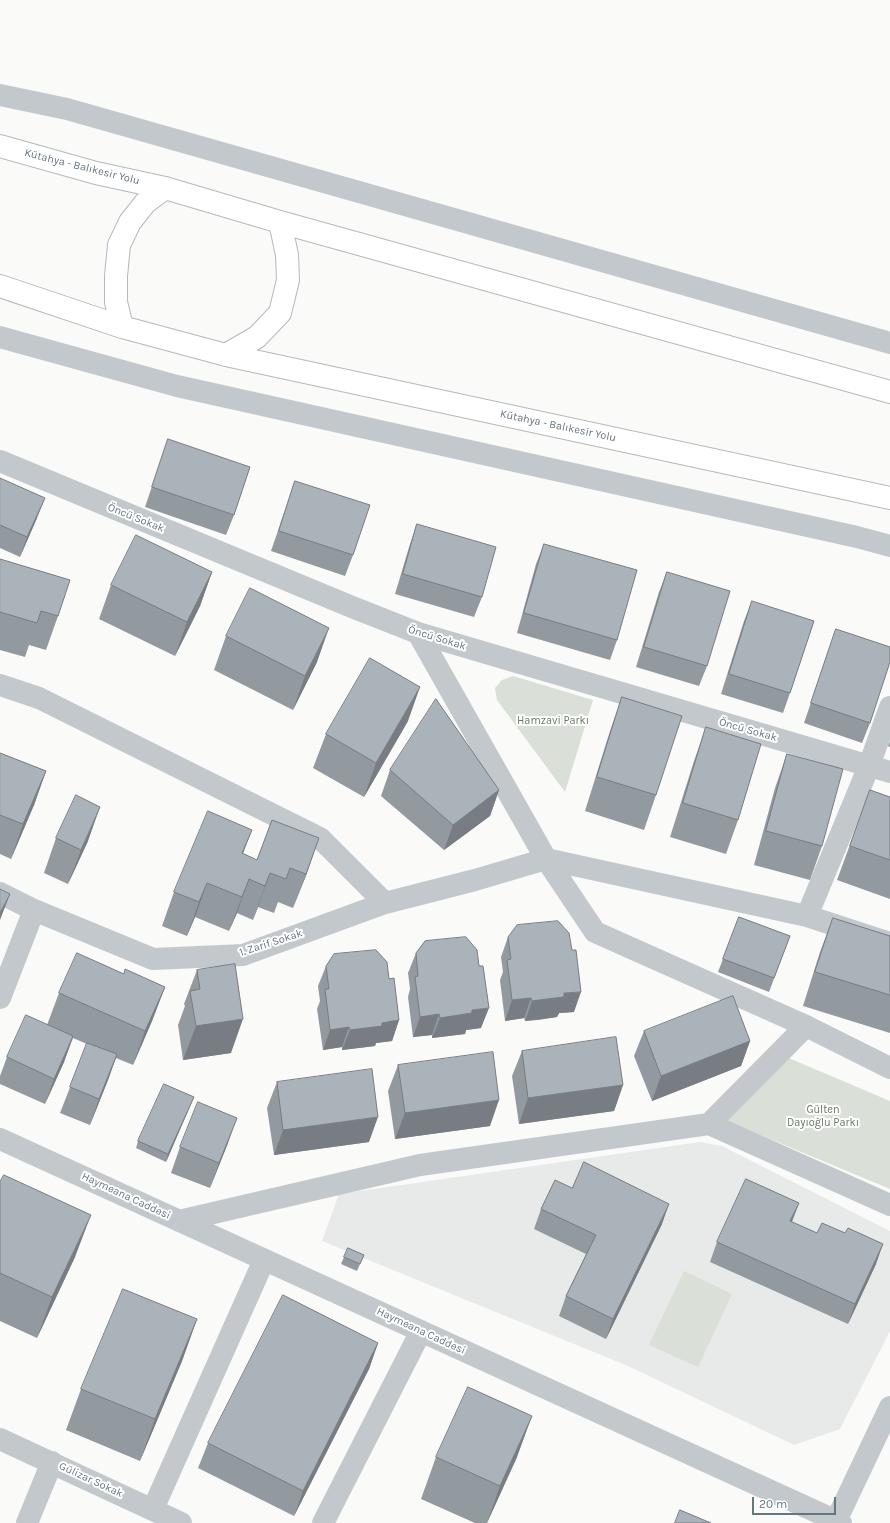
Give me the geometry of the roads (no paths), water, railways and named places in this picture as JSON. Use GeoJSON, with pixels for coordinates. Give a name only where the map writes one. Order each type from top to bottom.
{"type":"FeatureCollection","features":[{"type":"Feature","properties":{"kind":"highway","name":"Kütahya - Balıkesir Yolu"},"geometry":{"type":"LineString","coordinates":[[0,146],[96,173],[165,188],[280,222],[890,392]]}},
{"type":"Feature","properties":{"kind":"highway"},"geometry":{"type":"LineString","coordinates":[[122,327],[116,302],[116,276],[119,245],[130,222],[145,203],[165,188]]}},
{"type":"Feature","properties":{"kind":"highway"},"geometry":{"type":"LineString","coordinates":[[226,355],[257,336],[280,313],[288,280],[287,255],[280,222]]}},
{"type":"Feature","properties":{"kind":"highway","name":"Kütahya - Balıkesir Yolu"},"geometry":{"type":"LineString","coordinates":[[0,286],[122,327],[226,355],[890,498]]}},
{"type":"Feature","properties":{"kind":"street"},"geometry":{"type":"LineString","coordinates":[[0,95],[74,111],[890,343]]}},
{"type":"Feature","properties":{"kind":"street"},"geometry":{"type":"LineString","coordinates":[[0,338],[177,386],[857,537],[890,546]]}},
{"type":"Feature","properties":{"kind":"street","name":"Öncü Sokak"},"geometry":{"type":"LineString","coordinates":[[0,461],[337,601],[418,633],[890,772]]}},
{"type":"Feature","properties":{"kind":"street"},"geometry":{"type":"LineString","coordinates":[[418,633],[546,859],[595,932],[806,1026],[890,1068]]}},
{"type":"Feature","properties":{"kind":"street"},"geometry":{"type":"LineString","coordinates":[[0,684],[39,698],[320,838],[385,903]]}},
{"type":"Feature","properties":{"kind":"street"},"geometry":{"type":"LineString","coordinates":[[807,916],[869,766],[890,707]]}},
{"type":"Feature","properties":{"kind":"street"},"geometry":{"type":"LineString","coordinates":[[546,859],[807,916],[890,943]]}},
{"type":"Feature","properties":{"kind":"street","name":"1. Zarif Sokak"},"geometry":{"type":"LineString","coordinates":[[0,893],[34,910],[153,959],[243,955],[385,903],[475,880],[546,859]]}},
{"type":"Feature","properties":{"kind":"street"},"geometry":{"type":"LineString","coordinates":[[0,998],[34,910]]}},
{"type":"Feature","properties":{"kind":"street"},"geometry":{"type":"LineString","coordinates":[[708,1124],[806,1026]]}},
{"type":"Feature","properties":{"kind":"street"},"geometry":{"type":"LineString","coordinates":[[179,1221],[420,1165],[708,1124],[890,1205]]}},
{"type":"Feature","properties":{"kind":"street","name":"Haymeana Caddesi"},"geometry":{"type":"LineString","coordinates":[[0,1139],[837,1522]]}},
{"type":"Feature","properties":{"kind":"street"},"geometry":{"type":"LineString","coordinates":[[153,1509],[264,1260]]}},
{"type":"Feature","properties":{"kind":"street"},"geometry":{"type":"LineString","coordinates":[[323,1523],[421,1331]]}},
{"type":"Feature","properties":{"kind":"street"},"geometry":{"type":"LineString","coordinates":[[837,1522],[890,1407]]}},
{"type":"Feature","properties":{"kind":"street","name":"Gülizar Sokak"},"geometry":{"type":"LineString","coordinates":[[0,1438],[181,1523]]}},
{"type":"Feature","properties":{"kind":"street"},"geometry":{"type":"LineString","coordinates":[[27,1523],[52,1462]]}},
{"type":"Feature","properties":{"kind":"park label","name":"Hamzavi Parkı"},"geometry":{"type":"Point","coordinates":[553,721]}},
{"type":"Feature","properties":{"kind":"park label","name":"Gülten Dayıoğlu Parkı"},"geometry":{"type":"Point","coordinates":[823,1116]}}]}
